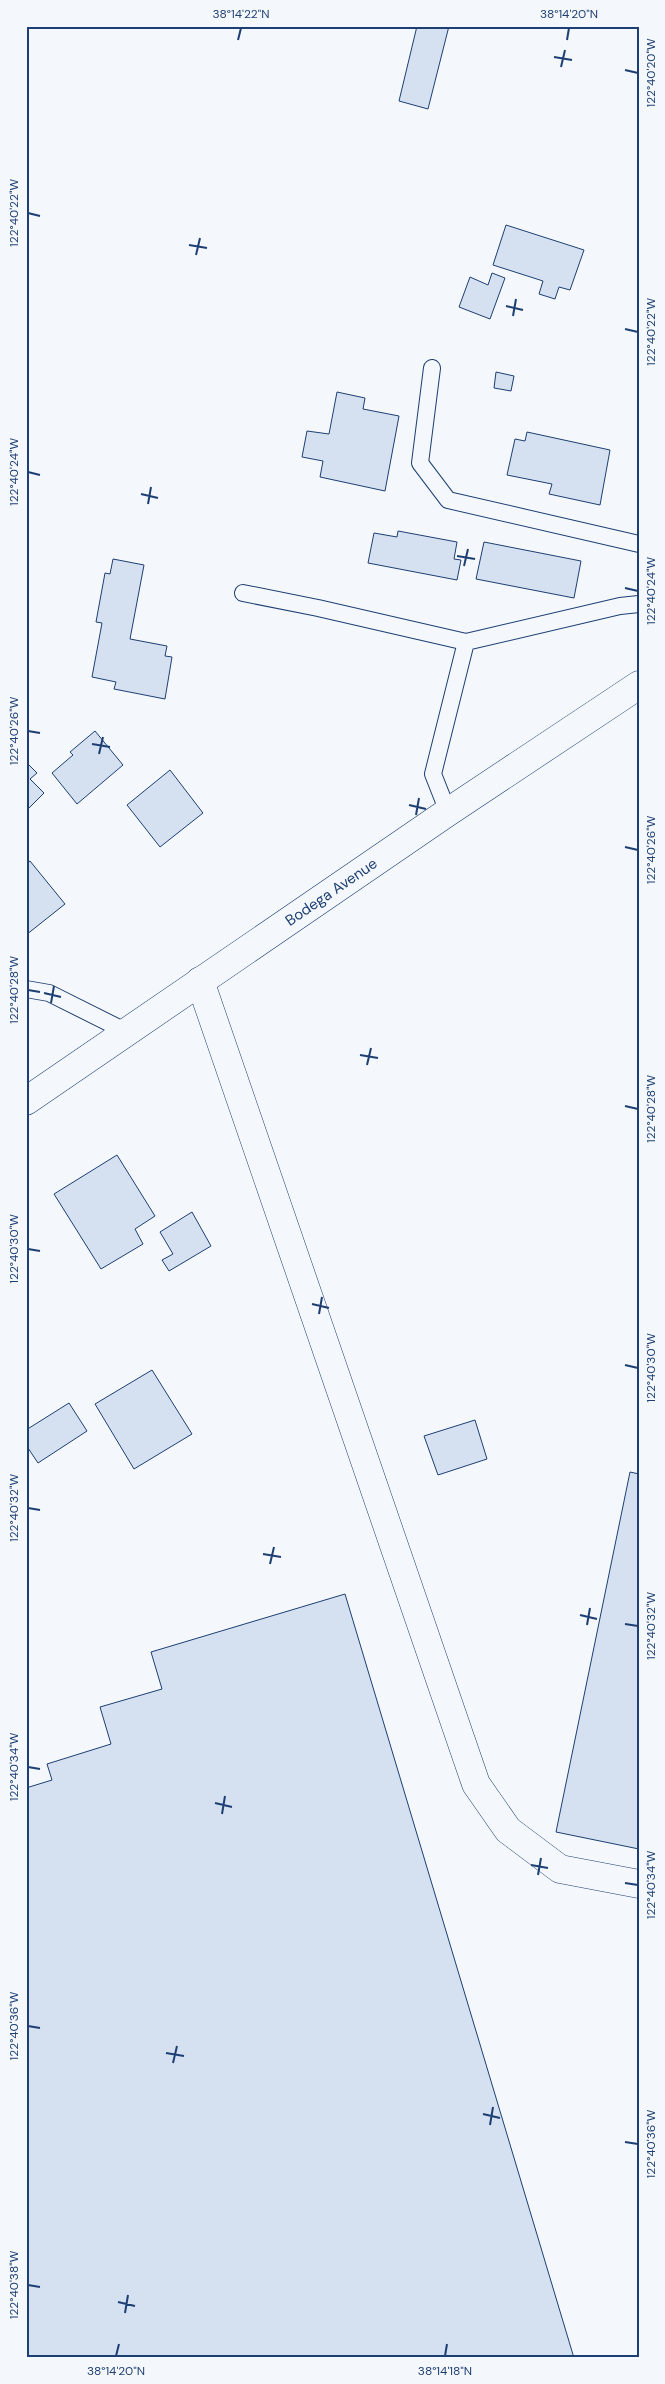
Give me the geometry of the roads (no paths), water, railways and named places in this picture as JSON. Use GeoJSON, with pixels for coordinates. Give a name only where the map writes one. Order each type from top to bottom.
{"type":"FeatureCollection","features":[{"type":"Feature","properties":{"kind":"street","name":"Bodega Avenue"},"geometry":{"type":"LineString","coordinates":[[26,1101],[448,812],[639,684]]}},
{"type":"Feature","properties":{"kind":"street"},"geometry":{"type":"LineString","coordinates":[[200,981],[476,1784],[508,1830],[560,1869],[639,1884]]}},
{"type":"Feature","properties":{"kind":"lane"},"geometry":{"type":"LineString","coordinates":[[432,368],[420,462],[448,500],[639,544]]}},
{"type":"Feature","properties":{"kind":"lane"},"geometry":{"type":"LineString","coordinates":[[243,593],[466,642],[620,606],[639,604]]}},
{"type":"Feature","properties":{"kind":"lane"},"geometry":{"type":"LineString","coordinates":[[448,812],[433,774],[466,642]]}},
{"type":"Feature","properties":{"kind":"lane"},"geometry":{"type":"LineString","coordinates":[[26,989],[49,992],[127,1032]]}}]}
